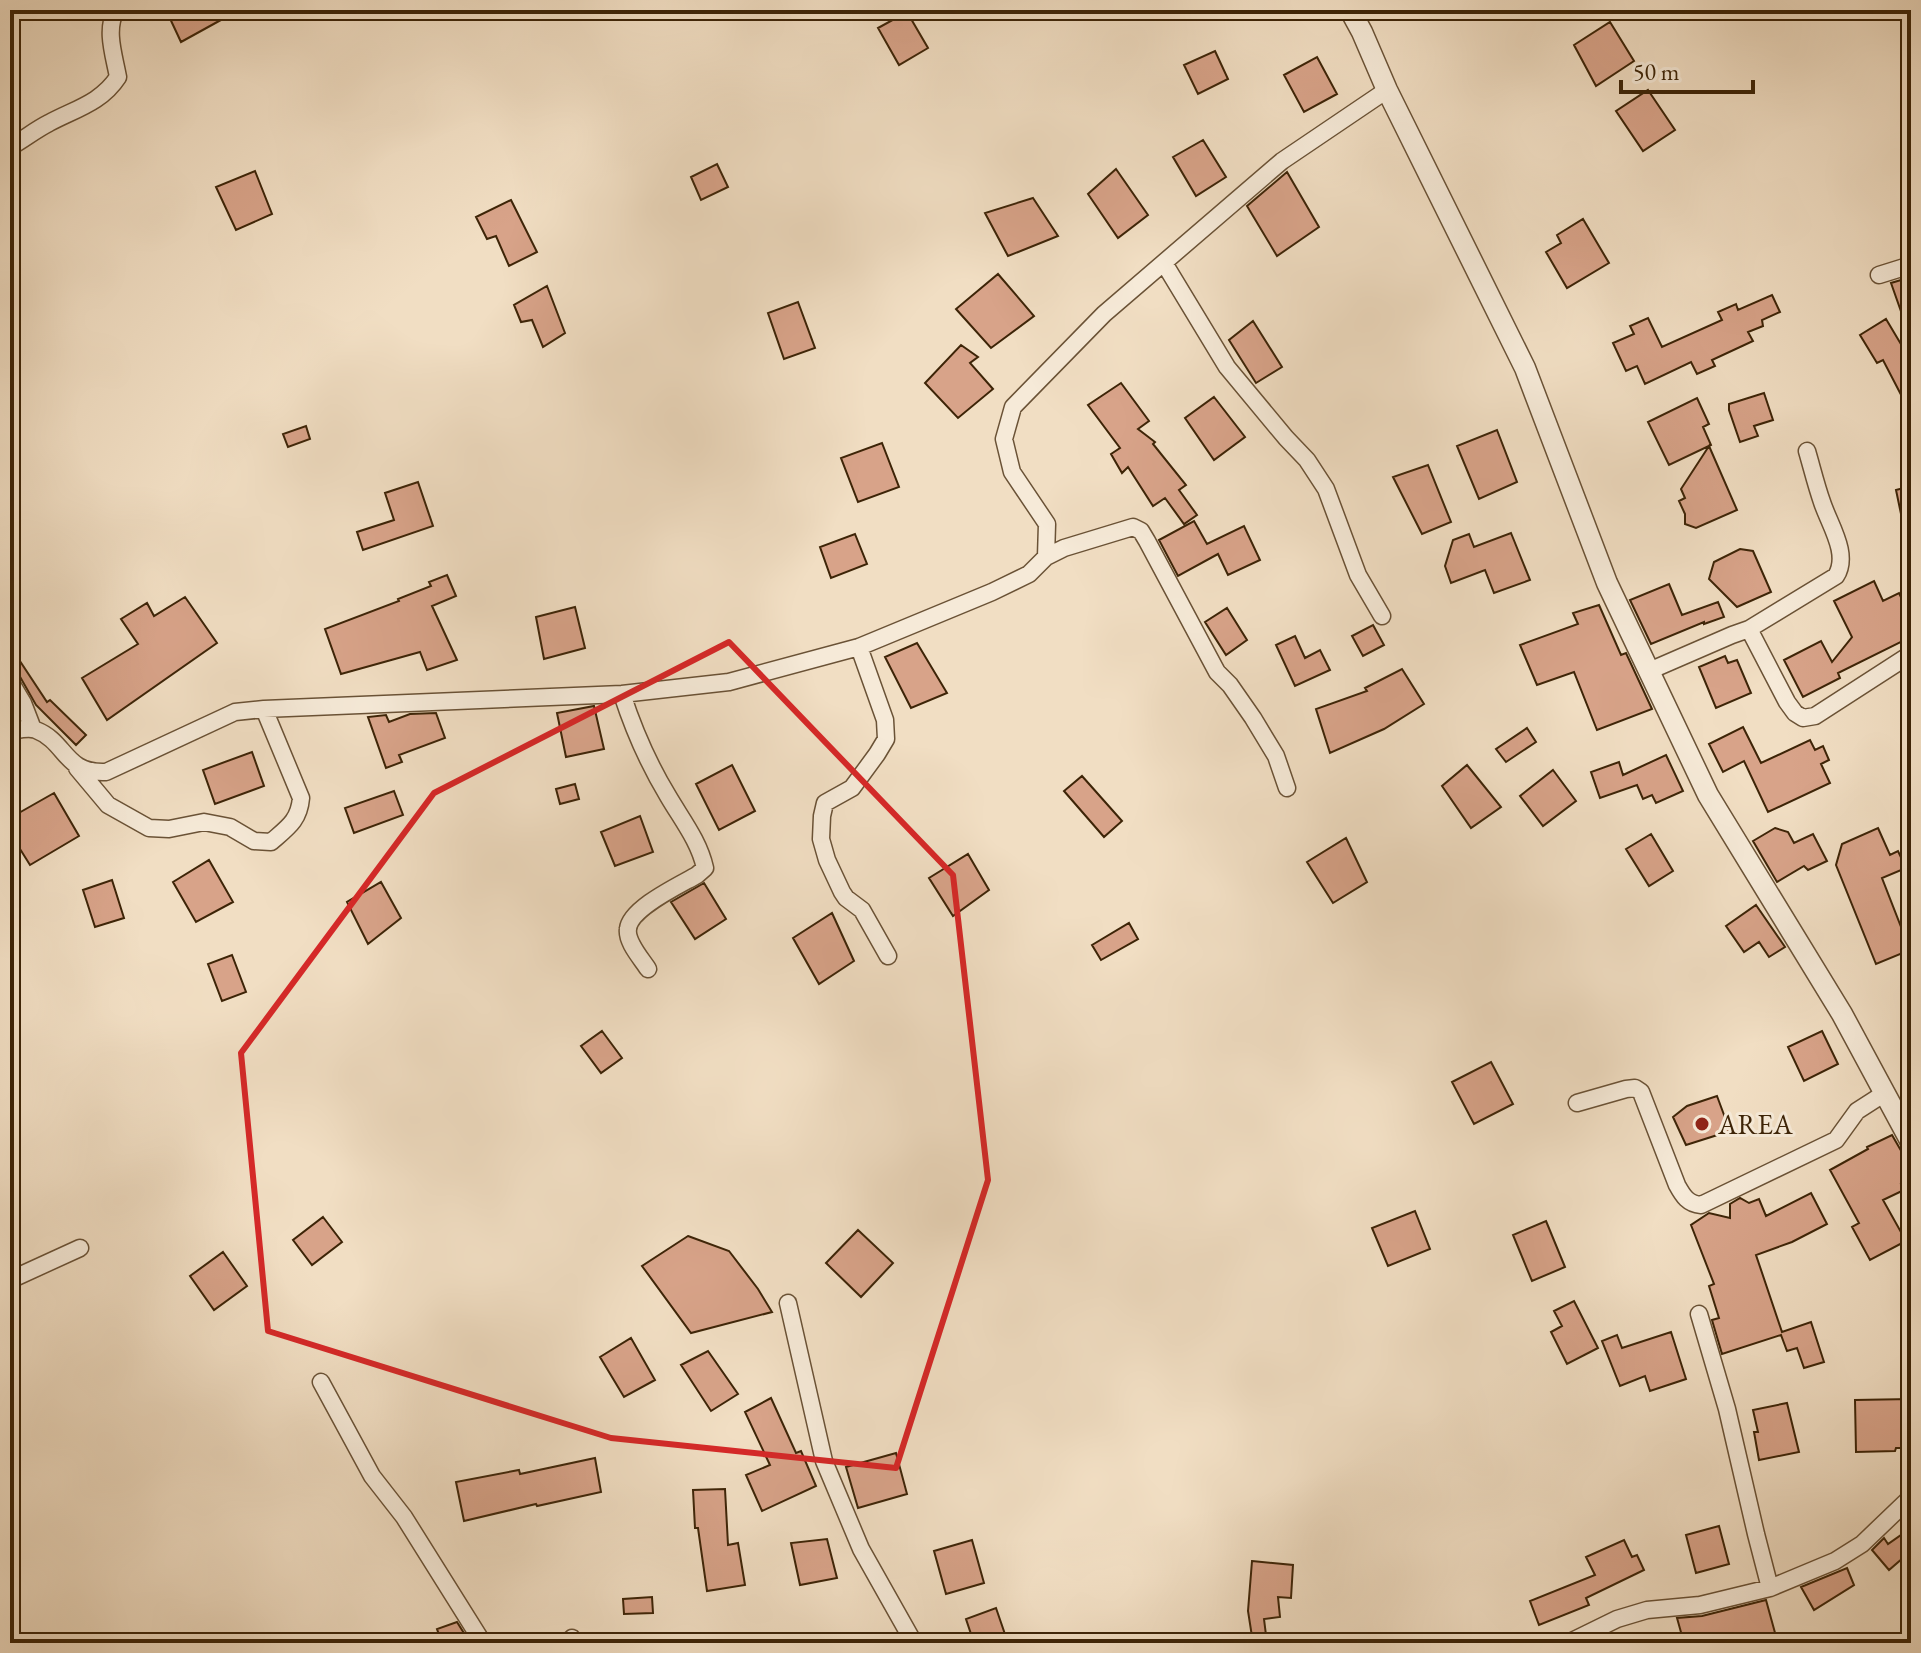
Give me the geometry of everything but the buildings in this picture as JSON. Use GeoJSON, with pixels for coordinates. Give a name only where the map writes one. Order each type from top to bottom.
{"type":"FeatureCollection","features":[{"type":"Feature","properties":{"kind":"street"},"geometry":{"type":"LineString","coordinates":[[10,147],[109,90],[118,77],[110,31],[116,10]]}},
{"type":"Feature","properties":{"kind":"street"},"geometry":{"type":"LineString","coordinates":[[1350,10],[1525,368],[1607,583],[1708,795],[1842,1014],[1911,1142]]}},
{"type":"Feature","properties":{"kind":"street"},"geometry":{"type":"LineString","coordinates":[[1046,557],[1047,524],[1012,472],[1004,439],[1013,407],[1104,314],[1282,161],[1387,90]]}},
{"type":"Feature","properties":{"kind":"street"},"geometry":{"type":"LineString","coordinates":[[1164,263],[1227,367],[1307,460],[1326,489],[1358,575],[1382,616]]}},
{"type":"Feature","properties":{"kind":"street"},"geometry":{"type":"LineString","coordinates":[[1879,275],[1911,265]]}},
{"type":"Feature","properties":{"kind":"street"},"geometry":{"type":"LineString","coordinates":[[1649,671],[1749,629],[1836,576],[1840,559],[1837,540],[1822,505],[1807,451]]}},
{"type":"Feature","properties":{"kind":"street"},"geometry":{"type":"LineString","coordinates":[[71,762],[90,773],[106,772],[235,712],[622,694],[729,682],[859,647],[992,592],[1029,574],[1046,557],[1078,543],[1133,527],[1141,531],[1217,672],[1230,685],[1276,756],[1287,788]]}},
{"type":"Feature","properties":{"kind":"street"},"geometry":{"type":"LineString","coordinates":[[1749,629],[1787,702],[1803,718],[1815,716],[1911,654]]}},
{"type":"Feature","properties":{"kind":"street"},"geometry":{"type":"LineString","coordinates":[[859,647],[885,720],[886,739],[852,788],[825,803],[821,839],[842,892],[862,910],[888,956]]}},
{"type":"Feature","properties":{"kind":"street"},"geometry":{"type":"LineString","coordinates":[[10,681],[33,729]]}},
{"type":"Feature","properties":{"kind":"street"},"geometry":{"type":"LineString","coordinates":[[622,694],[645,756],[697,842],[705,868],[643,907],[631,921],[629,939],[648,969]]}},
{"type":"Feature","properties":{"kind":"street"},"geometry":{"type":"LineString","coordinates":[[10,731],[33,729],[48,737],[108,805],[149,828],[169,829],[204,822],[230,827],[254,841],[271,842],[300,811],[301,798],[264,709]]}},
{"type":"Feature","properties":{"kind":"street"},"geometry":{"type":"LineString","coordinates":[[1577,1103],[1626,1089],[1635,1088],[1641,1092],[1677,1185],[1692,1204],[1701,1205],[1836,1140],[1857,1111],[1885,1093]]}},
{"type":"Feature","properties":{"kind":"street"},"geometry":{"type":"LineString","coordinates":[[10,1280],[80,1248]]}},
{"type":"Feature","properties":{"kind":"street"},"geometry":{"type":"LineString","coordinates":[[788,1303],[824,1461],[861,1549],[914,1643]]}},
{"type":"Feature","properties":{"kind":"street"},"geometry":{"type":"LineString","coordinates":[[1699,1314],[1727,1409],[1770,1588]]}},
{"type":"Feature","properties":{"kind":"street"},"geometry":{"type":"LineString","coordinates":[[321,1382],[372,1476],[404,1517],[483,1643]]}},
{"type":"Feature","properties":{"kind":"street"},"geometry":{"type":"LineString","coordinates":[[1568,1643],[1617,1619],[1647,1610],[1700,1605],[1770,1588],[1835,1561],[1862,1544],[1911,1497]]}},
{"type":"Feature","properties":{"kind":"highlighted area"},"geometry":{"type":"Polygon","coordinates":[[[729,642],[953,875],[988,1180],[896,1468],[611,1438],[268,1331],[241,1053],[434,793],[729,642]]]}},
{"type":"Feature","properties":{"kind":"place","name":"AREA"},"geometry":{"type":"Point","coordinates":[1702,1124]}}]}
